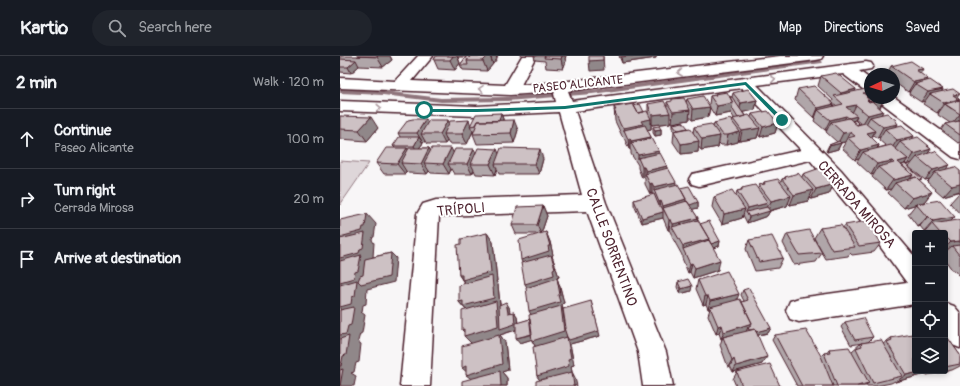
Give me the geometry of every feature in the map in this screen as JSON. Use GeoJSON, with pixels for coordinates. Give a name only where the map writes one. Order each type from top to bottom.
{"type":"FeatureCollection","features":[{"type":"Feature","properties":{"kind":"street"},"geometry":{"type":"LineString","coordinates":[[399,86],[426,56]]}},
{"type":"Feature","properties":{"kind":"street"},"geometry":{"type":"LineString","coordinates":[[510,90],[529,56]]}},
{"type":"Feature","properties":{"kind":"street"},"geometry":{"type":"LineString","coordinates":[[693,56],[702,70]]}},
{"type":"Feature","properties":{"kind":"street","name":"PASEO ALICANTE"},"geometry":{"type":"LineString","coordinates":[[340,106],[477,111],[563,97],[702,70],[812,56]]}},
{"type":"Feature","properties":{"kind":"street"},"geometry":{"type":"LineString","coordinates":[[856,64],[864,77]]}},
{"type":"Feature","properties":{"kind":"street","name":"PASEO ALICANTE"},"geometry":{"type":"LineString","coordinates":[[340,83],[510,90],[563,97],[746,83],[856,64]]}},
{"type":"Feature","properties":{"kind":"street","name":"CERRADA MIROSA"},"geometry":{"type":"LineString","coordinates":[[746,83],[848,189],[912,271]]}},
{"type":"Feature","properties":{"kind":"street","name":"CALLE SORRENTINO"},"geometry":{"type":"LineString","coordinates":[[563,97],[595,203],[652,352],[658,386]]}},
{"type":"Feature","properties":{"kind":"street"},"geometry":{"type":"LineString","coordinates":[[893,104],[960,153]]}},
{"type":"Feature","properties":{"kind":"street","name":"CERRADA MIROSA"},"geometry":{"type":"LineString","coordinates":[[699,178],[813,153]]}},
{"type":"Feature","properties":{"kind":"street","name":"TRÍPOLI"},"geometry":{"type":"LineString","coordinates":[[415,386],[428,214],[431,210],[436,208],[595,203]]}},
{"type":"Feature","properties":{"kind":"street"},"geometry":{"type":"LineString","coordinates":[[799,310],[912,293]]}},
{"type":"Feature","properties":{"kind":"street"},"geometry":{"type":"LineString","coordinates":[[948,319],[960,335]]}},
{"type":"Feature","properties":{"kind":"shaded area"},"geometry":{"type":"Polygon","coordinates":[[[340,161],[369,163],[340,205],[340,161]]]}},
{"type":"Feature","properties":{"kind":"building"},"geometry":{"type":"Polygon","coordinates":[[[357,56],[378,56],[377,57],[357,56]]]}},
{"type":"Feature","properties":{"kind":"building"},"geometry":{"type":"Polygon","coordinates":[[[436,56],[453,56],[450,60],[434,60],[436,56]]]}},
{"type":"Feature","properties":{"kind":"building"},"geometry":{"type":"Polygon","coordinates":[[[467,56],[470,56],[467,61],[468,65],[460,65],[467,56]]]}},
{"type":"Feature","properties":{"kind":"building"},"geometry":{"type":"Polygon","coordinates":[[[470,56],[488,56],[483,61],[467,61],[470,56]]]}},
{"type":"Feature","properties":{"kind":"building"},"geometry":{"type":"Polygon","coordinates":[[[545,56],[562,56],[561,59],[544,58],[545,56]]]}},
{"type":"Feature","properties":{"kind":"building"},"geometry":{"type":"Polygon","coordinates":[[[589,56],[603,56],[603,60],[589,61],[589,56]]]}},
{"type":"Feature","properties":{"kind":"building"},"geometry":{"type":"Polygon","coordinates":[[[340,59],[356,60],[348,67],[340,67],[340,59]]]}},
{"type":"Feature","properties":{"kind":"building"},"geometry":{"type":"Polygon","coordinates":[[[911,61],[923,69],[916,70],[928,79],[914,82],[900,72],[900,68],[894,68],[891,66],[911,61]]]}},
{"type":"Feature","properties":{"kind":"building"},"geometry":{"type":"Polygon","coordinates":[[[836,73],[856,89],[841,93],[821,76],[836,73]]]}},
{"type":"Feature","properties":{"kind":"building"},"geometry":{"type":"Polygon","coordinates":[[[930,80],[943,89],[928,92],[915,84],[930,80]]]}},
{"type":"Feature","properties":{"kind":"building"},"geometry":{"type":"Polygon","coordinates":[[[814,86],[834,104],[818,108],[798,89],[814,86]]]}},
{"type":"Feature","properties":{"kind":"building"},"geometry":{"type":"Polygon","coordinates":[[[748,89],[757,100],[741,103],[733,93],[748,89]]]}},
{"type":"Feature","properties":{"kind":"building"},"geometry":{"type":"Polygon","coordinates":[[[864,89],[864,104],[875,104],[883,111],[868,115],[856,105],[846,107],[857,116],[849,118],[846,116],[830,120],[818,110],[843,104],[834,96],[864,89]]]}},
{"type":"Feature","properties":{"kind":"building"},"geometry":{"type":"Polygon","coordinates":[[[953,89],[960,94],[953,95],[959,99],[944,103],[930,94],[953,89]]]}},
{"type":"Feature","properties":{"kind":"building"},"geometry":{"type":"Polygon","coordinates":[[[727,92],[733,103],[717,106],[710,96],[716,95],[715,94],[727,92]]]}},
{"type":"Feature","properties":{"kind":"building"},"geometry":{"type":"Polygon","coordinates":[[[703,96],[710,107],[693,109],[687,99],[703,96]]]}},
{"type":"Feature","properties":{"kind":"building"},"geometry":{"type":"Polygon","coordinates":[[[730,97],[732,97],[745,116],[738,118],[732,108],[733,103],[730,97]]]}},
{"type":"Feature","properties":{"kind":"building"},"geometry":{"type":"Polygon","coordinates":[[[684,98],[690,110],[673,112],[667,102],[672,101],[672,99],[684,98]]]}},
{"type":"Feature","properties":{"kind":"building"},"geometry":{"type":"Polygon","coordinates":[[[960,100],[960,114],[945,104],[960,100]]]}},
{"type":"Feature","properties":{"kind":"building"},"geometry":{"type":"Polygon","coordinates":[[[664,101],[670,113],[652,115],[648,104],[664,101]]]}},
{"type":"Feature","properties":{"kind":"building"},"geometry":{"type":"Polygon","coordinates":[[[633,104],[638,113],[647,111],[651,119],[641,121],[643,124],[624,128],[621,126],[614,107],[633,104]]]}},
{"type":"Feature","properties":{"kind":"building"},"geometry":{"type":"Polygon","coordinates":[[[640,104],[644,112],[638,113],[634,106],[640,104]]]}},
{"type":"Feature","properties":{"kind":"building"},"geometry":{"type":"Polygon","coordinates":[[[768,111],[778,123],[763,127],[752,114],[768,111]]]}},
{"type":"Feature","properties":{"kind":"building"},"geometry":{"type":"Polygon","coordinates":[[[501,113],[499,121],[478,121],[476,125],[470,126],[476,114],[501,113]]]}},
{"type":"Feature","properties":{"kind":"building"},"geometry":{"type":"Polygon","coordinates":[[[887,113],[896,120],[898,124],[883,127],[870,117],[887,113]]]}},
{"type":"Feature","properties":{"kind":"building"},"geometry":{"type":"Polygon","coordinates":[[[749,115],[760,128],[742,131],[733,119],[749,115]]]}},
{"type":"Feature","properties":{"kind":"building"},"geometry":{"type":"Polygon","coordinates":[[[340,116],[371,117],[359,130],[340,129],[340,116]]]}},
{"type":"Feature","properties":{"kind":"building"},"geometry":{"type":"Polygon","coordinates":[[[849,118],[857,125],[865,123],[875,131],[867,133],[879,145],[861,150],[848,138],[855,136],[850,132],[843,133],[831,122],[849,118]]]}},
{"type":"Feature","properties":{"kind":"building"},"geometry":{"type":"Polygon","coordinates":[[[426,119],[417,133],[398,133],[408,120],[426,119]]]}},
{"type":"Feature","properties":{"kind":"building"},"geometry":{"type":"Polygon","coordinates":[[[730,119],[740,132],[723,135],[714,123],[730,119]]]}},
{"type":"Feature","properties":{"kind":"building"},"geometry":{"type":"Polygon","coordinates":[[[429,120],[448,120],[440,134],[421,134],[429,120]]]}},
{"type":"Feature","properties":{"kind":"building"},"geometry":{"type":"Polygon","coordinates":[[[469,120],[462,134],[444,134],[450,121],[469,120]]]}},
{"type":"Feature","properties":{"kind":"building"},"geometry":{"type":"Polygon","coordinates":[[[514,120],[511,133],[473,134],[478,121],[514,120]]]}},
{"type":"Feature","properties":{"kind":"building"},"geometry":{"type":"Polygon","coordinates":[[[855,120],[859,124],[857,125],[852,121],[855,120]]]}},
{"type":"Feature","properties":{"kind":"building"},"geometry":{"type":"Polygon","coordinates":[[[959,121],[960,135],[945,124],[959,121]]]}},
{"type":"Feature","properties":{"kind":"building"},"geometry":{"type":"Polygon","coordinates":[[[683,122],[688,128],[678,130],[673,124],[683,122]]]}},
{"type":"Feature","properties":{"kind":"building"},"geometry":{"type":"Polygon","coordinates":[[[711,124],[720,136],[702,139],[694,127],[711,124]]]}},
{"type":"Feature","properties":{"kind":"building"},"geometry":{"type":"Polygon","coordinates":[[[645,125],[651,137],[631,141],[630,138],[628,139],[624,130],[645,125]]]}},
{"type":"Feature","properties":{"kind":"building"},"geometry":{"type":"Polygon","coordinates":[[[902,125],[914,136],[897,140],[885,129],[902,125]]]}},
{"type":"Feature","properties":{"kind":"building"},"geometry":{"type":"Polygon","coordinates":[[[659,126],[661,129],[655,130],[653,127],[659,126]]]}},
{"type":"Feature","properties":{"kind":"building"},"geometry":{"type":"Polygon","coordinates":[[[690,128],[699,141],[681,144],[674,131],[690,128]]]}},
{"type":"Feature","properties":{"kind":"building"},"geometry":{"type":"Polygon","coordinates":[[[399,137],[419,137],[414,146],[393,146],[399,137]]]}},
{"type":"Feature","properties":{"kind":"building"},"geometry":{"type":"Polygon","coordinates":[[[918,137],[931,149],[914,154],[900,142],[918,137]]]}},
{"type":"Feature","properties":{"kind":"building"},"geometry":{"type":"Polygon","coordinates":[[[652,138],[659,151],[638,155],[631,143],[652,138]]]}},
{"type":"Feature","properties":{"kind":"building"},"geometry":{"type":"Polygon","coordinates":[[[839,141],[841,143],[829,146],[829,145],[839,141]]]}},
{"type":"Feature","properties":{"kind":"building"},"geometry":{"type":"Polygon","coordinates":[[[891,145],[908,159],[898,162],[913,175],[893,180],[878,167],[894,163],[892,161],[877,164],[863,152],[891,145]]]}},
{"type":"Feature","properties":{"kind":"building"},"geometry":{"type":"Polygon","coordinates":[[[386,148],[407,148],[397,164],[376,163],[386,148]]]}},
{"type":"Feature","properties":{"kind":"building"},"geometry":{"type":"Polygon","coordinates":[[[409,148],[429,148],[421,164],[401,163],[409,148]]]}},
{"type":"Feature","properties":{"kind":"building"},"geometry":{"type":"Polygon","coordinates":[[[432,148],[451,148],[443,164],[424,163],[432,148]]]}},
{"type":"Feature","properties":{"kind":"building"},"geometry":{"type":"Polygon","coordinates":[[[478,148],[497,149],[490,164],[471,164],[478,148]]]}},
{"type":"Feature","properties":{"kind":"building"},"geometry":{"type":"Polygon","coordinates":[[[501,148],[540,149],[535,164],[495,164],[501,148]]]}},
{"type":"Feature","properties":{"kind":"building"},"geometry":{"type":"Polygon","coordinates":[[[455,149],[474,149],[467,164],[448,164],[455,149]]]}},
{"type":"Feature","properties":{"kind":"building"},"geometry":{"type":"Polygon","coordinates":[[[935,151],[950,165],[933,170],[917,157],[935,151]]]}},
{"type":"Feature","properties":{"kind":"building"},"geometry":{"type":"Polygon","coordinates":[[[660,153],[667,166],[646,171],[644,167],[642,167],[638,158],[660,153]]]}},
{"type":"Feature","properties":{"kind":"building"},"geometry":{"type":"Polygon","coordinates":[[[905,164],[922,179],[919,180],[916,177],[910,179],[913,175],[901,165],[905,164]]]}},
{"type":"Feature","properties":{"kind":"building"},"geometry":{"type":"Polygon","coordinates":[[[955,167],[960,171],[960,184],[952,186],[935,172],[955,167]]]}},
{"type":"Feature","properties":{"kind":"building"},"geometry":{"type":"Polygon","coordinates":[[[668,168],[676,182],[654,187],[652,183],[650,184],[645,174],[668,168]]]}},
{"type":"Feature","properties":{"kind":"building"},"geometry":{"type":"Polygon","coordinates":[[[820,168],[834,184],[816,189],[803,174],[820,168]]]}},
{"type":"Feature","properties":{"kind":"building"},"geometry":{"type":"Polygon","coordinates":[[[798,173],[813,190],[794,195],[782,179],[798,173]]]}},
{"type":"Feature","properties":{"kind":"building"},"geometry":{"type":"Polygon","coordinates":[[[916,177],[932,192],[912,198],[895,183],[916,177]]]}},
{"type":"Feature","properties":{"kind":"building"},"geometry":{"type":"Polygon","coordinates":[[[778,179],[791,196],[771,201],[759,185],[765,184],[764,182],[778,179]]]}},
{"type":"Feature","properties":{"kind":"building"},"geometry":{"type":"Polygon","coordinates":[[[678,184],[686,199],[663,206],[661,201],[659,202],[654,190],[678,184]]]}},
{"type":"Feature","properties":{"kind":"building"},"geometry":{"type":"Polygon","coordinates":[[[755,185],[768,203],[748,208],[737,191],[742,190],[742,188],[755,185]]]}},
{"type":"Feature","properties":{"kind":"building"},"geometry":{"type":"Polygon","coordinates":[[[689,186],[698,202],[690,205],[687,201],[686,202],[680,188],[689,186]]]}},
{"type":"Feature","properties":{"kind":"building"},"geometry":{"type":"Polygon","coordinates":[[[732,190],[745,209],[724,214],[714,197],[732,190]]]}},
{"type":"Feature","properties":{"kind":"building"},"geometry":{"type":"Polygon","coordinates":[[[654,194],[663,212],[642,218],[634,200],[654,194]]]}},
{"type":"Feature","properties":{"kind":"building"},"geometry":{"type":"Polygon","coordinates":[[[940,200],[955,217],[933,221],[928,216],[927,217],[916,204],[940,200]]]}},
{"type":"Feature","properties":{"kind":"building"},"geometry":{"type":"Polygon","coordinates":[[[687,201],[698,218],[673,224],[671,220],[669,220],[663,208],[687,201]]]}},
{"type":"Feature","properties":{"kind":"building"},"geometry":{"type":"Polygon","coordinates":[[[543,206],[537,225],[512,225],[517,207],[543,206]]]}},
{"type":"Feature","properties":{"kind":"building"},"geometry":{"type":"Polygon","coordinates":[[[767,207],[770,211],[749,217],[746,212],[767,207]]]}},
{"type":"Feature","properties":{"kind":"building"},"geometry":{"type":"Polygon","coordinates":[[[367,214],[365,227],[363,227],[362,231],[340,237],[340,220],[367,214]]]}},
{"type":"Feature","properties":{"kind":"building"},"geometry":{"type":"Polygon","coordinates":[[[698,220],[709,239],[683,246],[672,227],[698,220]]]}},
{"type":"Feature","properties":{"kind":"building"},"geometry":{"type":"Polygon","coordinates":[[[958,220],[960,222],[960,241],[951,242],[948,239],[948,230],[937,230],[932,224],[958,220]]]}},
{"type":"Feature","properties":{"kind":"building"},"geometry":{"type":"Polygon","coordinates":[[[709,221],[720,241],[711,244],[700,224],[709,221]]]}},
{"type":"Feature","properties":{"kind":"building"},"geometry":{"type":"Polygon","coordinates":[[[867,221],[881,243],[859,246],[845,225],[867,221]]]}},
{"type":"Feature","properties":{"kind":"building"},"geometry":{"type":"Polygon","coordinates":[[[841,225],[855,247],[832,250],[820,228],[841,225]]]}},
{"type":"Feature","properties":{"kind":"building"},"geometry":{"type":"Polygon","coordinates":[[[809,230],[822,253],[799,255],[787,234],[809,230]]]}},
{"type":"Feature","properties":{"kind":"building"},"geometry":{"type":"Polygon","coordinates":[[[546,232],[550,246],[548,246],[549,251],[521,260],[519,240],[546,232]]]}},
{"type":"Feature","properties":{"kind":"building"},"geometry":{"type":"Polygon","coordinates":[[[365,233],[363,248],[360,249],[359,253],[340,258],[340,239],[365,233]]]}},
{"type":"Feature","properties":{"kind":"building"},"geometry":{"type":"Polygon","coordinates":[[[487,233],[491,272],[462,280],[462,275],[459,275],[457,245],[461,244],[461,239],[487,233]]]}},
{"type":"Feature","properties":{"kind":"building"},"geometry":{"type":"Polygon","coordinates":[[[772,236],[783,258],[759,262],[749,240],[772,236]]]}},
{"type":"Feature","properties":{"kind":"building"},"geometry":{"type":"Polygon","coordinates":[[[709,240],[720,260],[695,268],[692,263],[690,264],[683,249],[709,240]]]}},
{"type":"Feature","properties":{"kind":"building"},"geometry":{"type":"Polygon","coordinates":[[[960,245],[960,256],[952,246],[960,245]]]}},
{"type":"Feature","properties":{"kind":"building"},"geometry":{"type":"Polygon","coordinates":[[[391,253],[389,277],[361,284],[358,281],[360,276],[363,275],[365,259],[391,253]]]}},
{"type":"Feature","properties":{"kind":"building"},"geometry":{"type":"Polygon","coordinates":[[[361,255],[358,271],[355,272],[354,278],[340,282],[340,261],[361,255]]]}},
{"type":"Feature","properties":{"kind":"building"},"geometry":{"type":"Polygon","coordinates":[[[551,255],[555,268],[553,269],[554,275],[525,284],[521,263],[551,255]]]}},
{"type":"Feature","properties":{"kind":"building"},"geometry":{"type":"Polygon","coordinates":[[[727,271],[739,294],[710,301],[708,296],[705,296],[698,280],[727,271]]]}},
{"type":"Feature","properties":{"kind":"building"},"geometry":{"type":"Polygon","coordinates":[[[492,276],[494,298],[463,306],[463,301],[459,302],[459,285],[492,276]]]}},
{"type":"Feature","properties":{"kind":"building"},"geometry":{"type":"Polygon","coordinates":[[[557,278],[560,302],[529,311],[526,288],[557,278]]]}},
{"type":"Feature","properties":{"kind":"building"},"geometry":{"type":"Polygon","coordinates":[[[688,279],[692,286],[681,289],[678,282],[688,279]]]}},
{"type":"Feature","properties":{"kind":"building"},"geometry":{"type":"Polygon","coordinates":[[[357,280],[355,296],[352,297],[351,304],[340,307],[340,285],[357,280]]]}},
{"type":"Feature","properties":{"kind":"building"},"geometry":{"type":"Polygon","coordinates":[[[749,288],[771,328],[756,332],[755,329],[749,330],[748,327],[750,327],[752,323],[742,302],[748,300],[743,290],[749,288]]]}},
{"type":"Feature","properties":{"kind":"building"},"geometry":{"type":"Polygon","coordinates":[[[740,299],[752,323],[724,332],[722,325],[718,326],[710,307],[740,299]]]}},
{"type":"Feature","properties":{"kind":"building"},"geometry":{"type":"Polygon","coordinates":[[[496,301],[498,326],[464,336],[464,329],[462,330],[462,311],[496,301]]]}},
{"type":"Feature","properties":{"kind":"building"},"geometry":{"type":"Polygon","coordinates":[[[591,301],[599,331],[569,340],[564,328],[566,328],[563,309],[591,301]]]}},
{"type":"Feature","properties":{"kind":"building"},"geometry":{"type":"Polygon","coordinates":[[[506,302],[508,313],[514,312],[515,324],[500,329],[499,305],[506,302]]]}},
{"type":"Feature","properties":{"kind":"building"},"geometry":{"type":"Polygon","coordinates":[[[561,306],[564,331],[532,341],[529,315],[561,306]]]}},
{"type":"Feature","properties":{"kind":"building"},"geometry":{"type":"Polygon","coordinates":[[[354,307],[351,325],[348,326],[346,334],[340,335],[340,310],[354,307]]]}},
{"type":"Feature","properties":{"kind":"building"},"geometry":{"type":"Polygon","coordinates":[[[863,318],[873,337],[855,340],[845,322],[863,318]]]}},
{"type":"Feature","properties":{"kind":"building"},"geometry":{"type":"Polygon","coordinates":[[[530,319],[532,334],[516,338],[516,323],[530,319]]]}},
{"type":"Feature","properties":{"kind":"building"},"geometry":{"type":"Polygon","coordinates":[[[755,329],[767,357],[736,366],[723,337],[755,329]]]}},
{"type":"Feature","properties":{"kind":"building"},"geometry":{"type":"Polygon","coordinates":[[[806,330],[821,356],[833,386],[802,386],[775,335],[806,330]]]}},
{"type":"Feature","properties":{"kind":"building"},"geometry":{"type":"Polygon","coordinates":[[[912,334],[912,374],[906,375],[887,342],[892,340],[891,338],[912,334]]]}},
{"type":"Feature","properties":{"kind":"building"},"geometry":{"type":"Polygon","coordinates":[[[499,335],[502,364],[466,375],[466,366],[462,368],[462,346],[499,335]]]}},
{"type":"Feature","properties":{"kind":"building"},"geometry":{"type":"Polygon","coordinates":[[[349,336],[346,355],[343,356],[340,366],[340,339],[349,336]]]}},
{"type":"Feature","properties":{"kind":"building"},"geometry":{"type":"Polygon","coordinates":[[[567,337],[571,358],[568,359],[569,366],[537,376],[533,347],[567,337]]]}},
{"type":"Feature","properties":{"kind":"building"},"geometry":{"type":"Polygon","coordinates":[[[948,338],[960,355],[960,364],[948,366],[948,338]]]}},
{"type":"Feature","properties":{"kind":"building"},"geometry":{"type":"Polygon","coordinates":[[[881,340],[902,376],[873,383],[856,348],[862,346],[861,343],[881,340]]]}},
{"type":"Feature","properties":{"kind":"building"},"geometry":{"type":"Polygon","coordinates":[[[849,347],[869,383],[857,386],[837,386],[824,353],[830,352],[829,349],[849,347]]]}},
{"type":"Feature","properties":{"kind":"building"},"geometry":{"type":"Polygon","coordinates":[[[770,364],[780,386],[742,386],[737,372],[770,364]]]}},
{"type":"Feature","properties":{"kind":"building"},"geometry":{"type":"Polygon","coordinates":[[[343,369],[340,386],[340,370],[343,369]]]}},
{"type":"Feature","properties":{"kind":"building"},"geometry":{"type":"Polygon","coordinates":[[[500,371],[501,386],[462,386],[462,381],[500,371]]]}},
{"type":"Feature","properties":{"kind":"building"},"geometry":{"type":"Polygon","coordinates":[[[572,372],[574,386],[536,386],[536,381],[572,372]]]}},
{"type":"Feature","properties":{"kind":"waterway"},"geometry":{"type":"LineString","coordinates":[[340,91],[383,93],[441,100],[507,99],[592,92],[820,62]]}},
{"type":"Feature","properties":{"kind":"route"},"geometry":{"type":"LineString","coordinates":[[424,110],[477,111],[565,107],[746,83],[782,120]]}}]}
